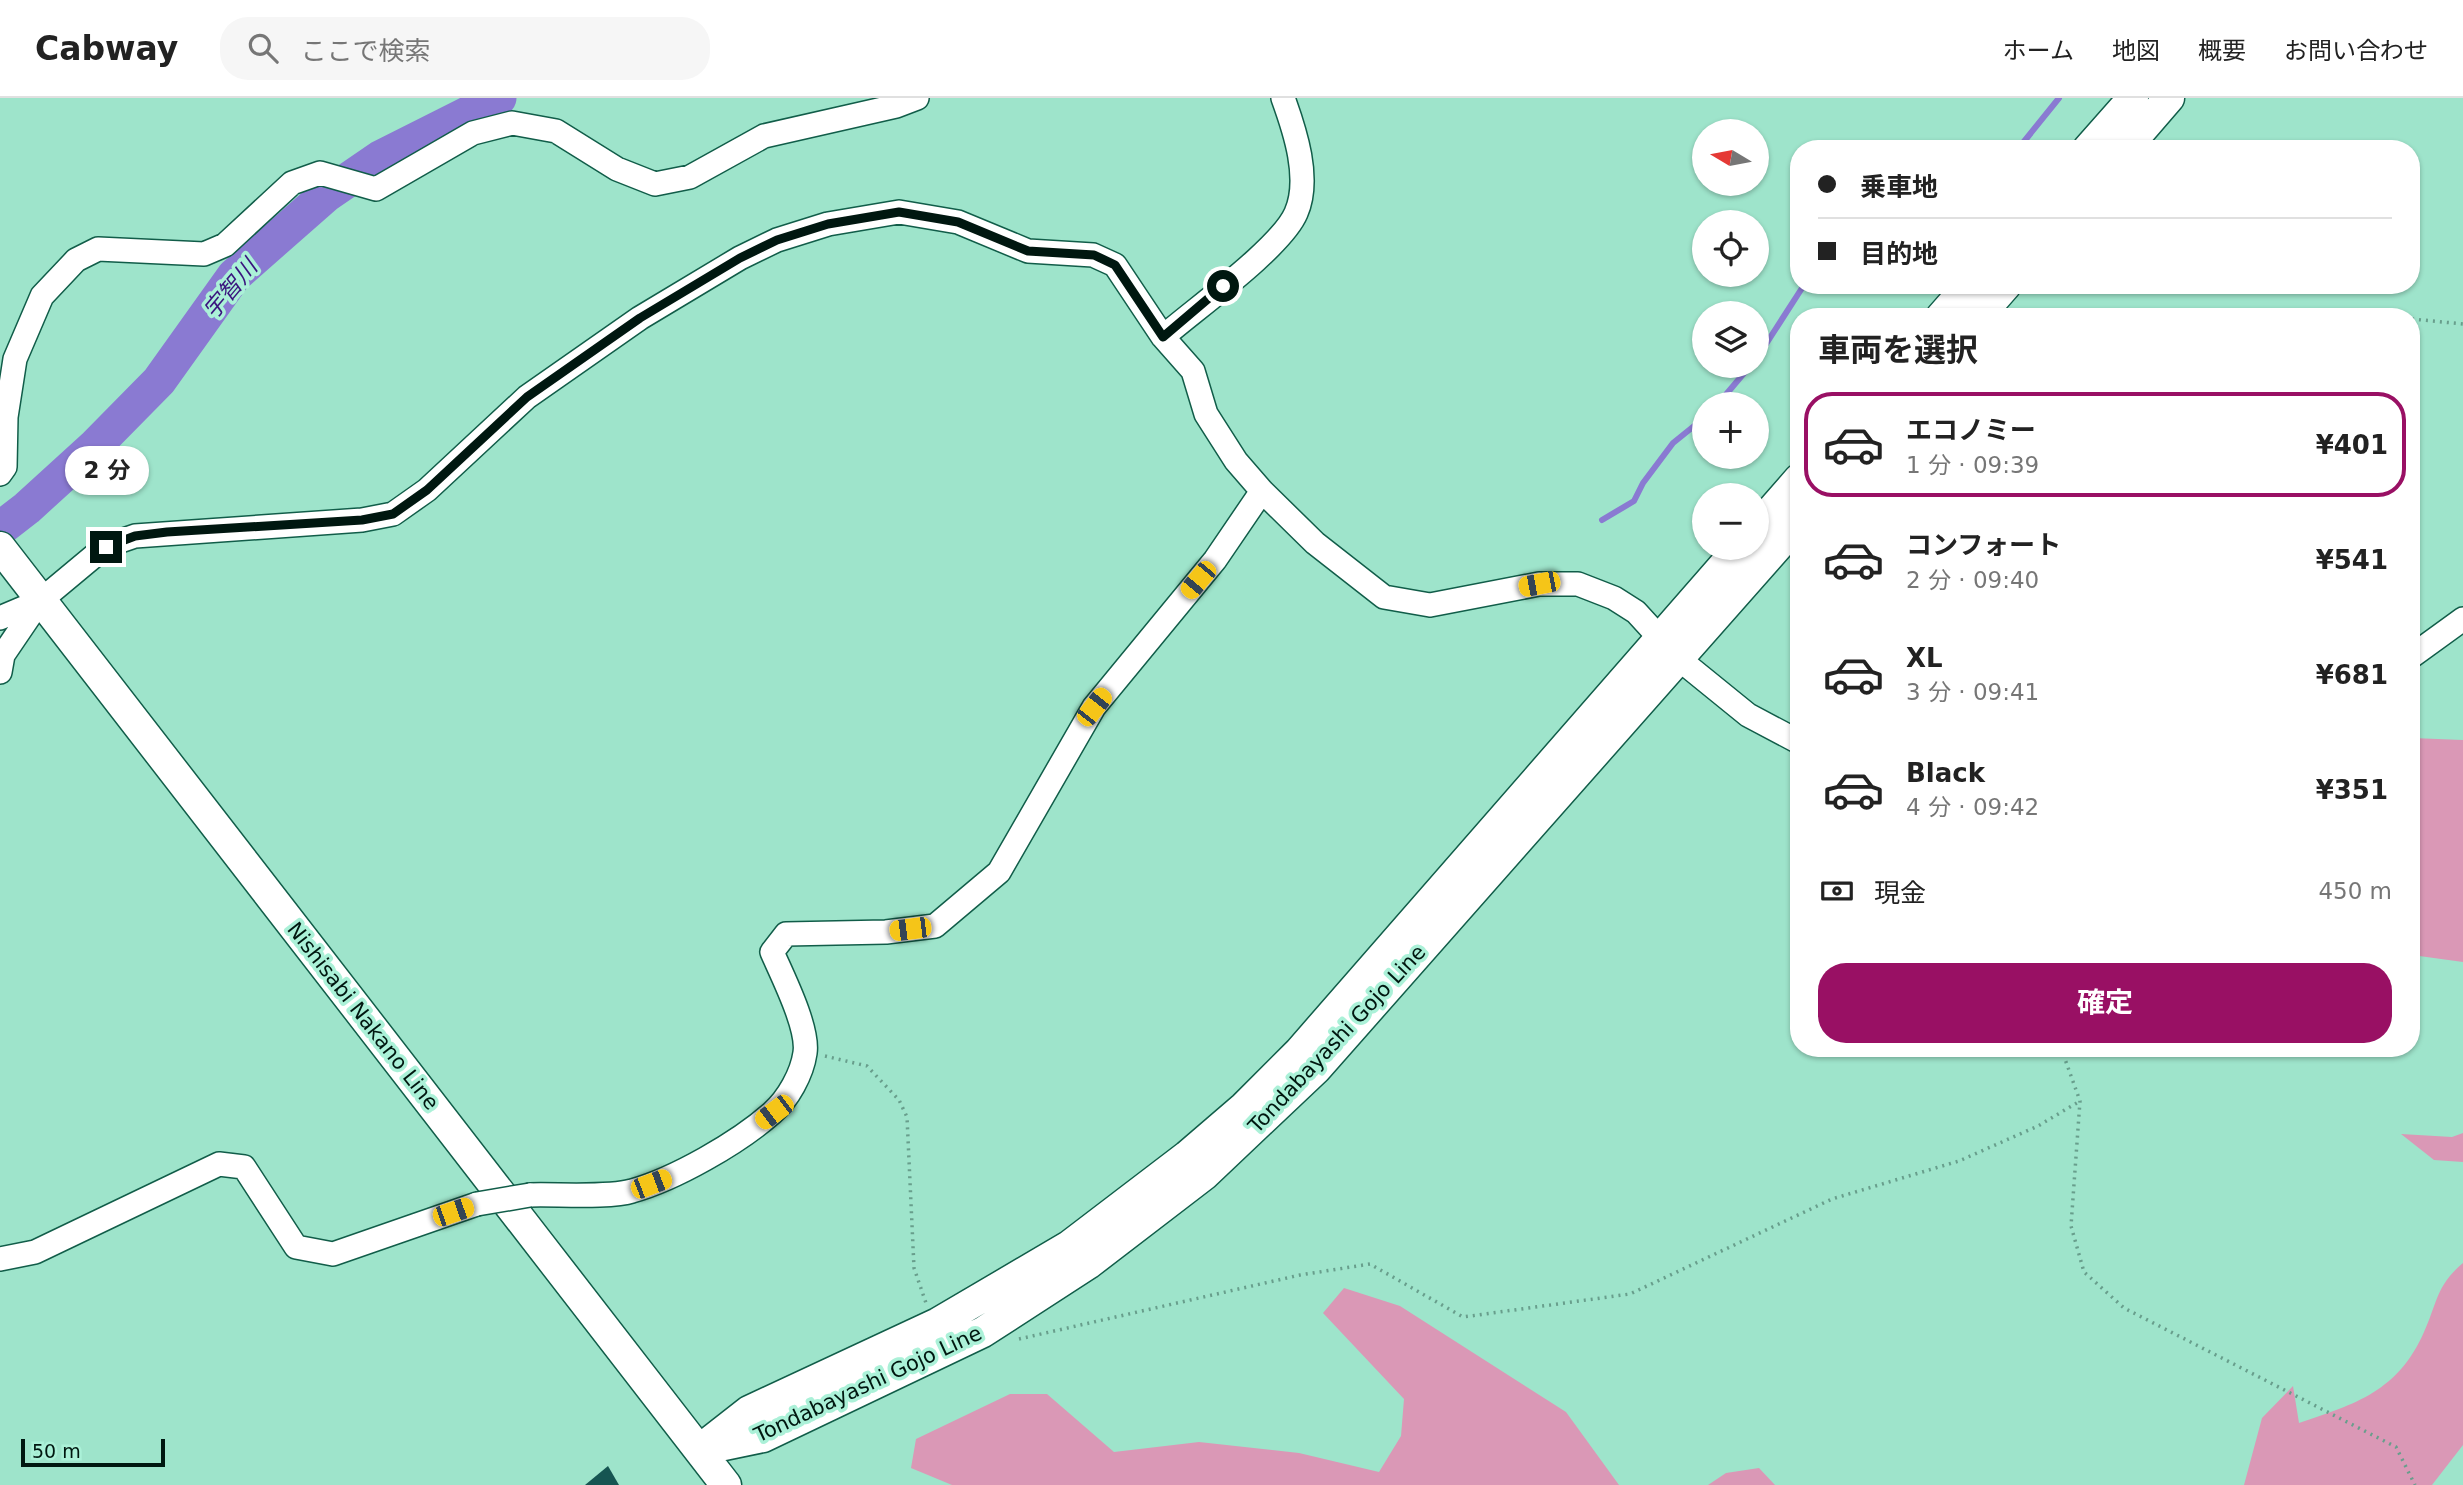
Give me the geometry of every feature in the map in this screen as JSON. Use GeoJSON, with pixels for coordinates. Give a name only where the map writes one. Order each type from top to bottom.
{"type":"FeatureCollection","features":[{"type":"Feature","properties":{"kind":"main road"},"geometry":{"type":"LineString","coordinates":[[2096,140],[2133,98]]}},
{"type":"Feature","properties":{"kind":"main road"},"geometry":{"type":"LineString","coordinates":[[2133,140],[2169,98]]}},
{"type":"Feature","properties":{"kind":"main road"},"geometry":{"type":"LineString","coordinates":[[1949,308],[1961,294]]}},
{"type":"Feature","properties":{"kind":"main road"},"geometry":{"type":"LineString","coordinates":[[1986,308],[1998,294]]}},
{"type":"Feature","properties":{"kind":"main road"},"geometry":{"type":"LineString","coordinates":[[1769,514],[1790,490]]}},
{"type":"Feature","properties":{"kind":"main road","name":"Tondabayashi Gojo Line"},"geometry":{"type":"LineString","coordinates":[[700,1450],[749,1411],[938,1323],[1069,1246],[1187,1156],[1244,1107],[1299,1052],[1670,649],[1790,531]]}},
{"type":"Feature","properties":{"kind":"main road","name":"Nishisabi Nakano Line"},"geometry":{"type":"LineString","coordinates":[[6,556],[726,1485]]}},
{"type":"Feature","properties":{"kind":"main road","name":"Tondabayashi Gojo Line"},"geometry":{"type":"LineString","coordinates":[[700,1450],[763,1437],[983,1332],[1088,1264],[1204,1175],[1315,1069],[1670,649],[1731,560]]}},
{"type":"Feature","properties":{"kind":"street"},"geometry":{"type":"LineString","coordinates":[[0,474],[5,467],[6,417],[15,359],[42,296],[76,260],[98,249],[204,254],[225,245],[292,183],[320,173],[376,189],[473,133],[512,123],[556,131],[617,169],[655,184],[690,177],[764,136],[896,106],[918,98]]}},
{"type":"Feature","properties":{"kind":"street"},"geometry":{"type":"LineString","coordinates":[[1163,337],[1284,235],[1297,211],[1302,184],[1295,130],[1283,98]]}},
{"type":"Feature","properties":{"kind":"street"},"geometry":{"type":"LineString","coordinates":[[0,618],[40,601],[106,547],[135,536],[362,520],[393,514],[427,490],[527,397],[640,318],[740,258],[777,240],[828,224],[899,212],[958,222],[1028,251],[1094,255],[1115,265],[1163,337],[1193,371],[1206,414],[1236,461],[1315,543],[1384,597],[1430,605],[1539,584],[1578,584],[1614,598],[1636,612],[1670,649],[1748,715],[1790,737]]}},
{"type":"Feature","properties":{"kind":"street"},"geometry":{"type":"LineString","coordinates":[[0,1259],[35,1252],[219,1164],[244,1167],[296,1247],[333,1254],[477,1204],[530,1195],[629,1192],[672,1176],[746,1132],[774,1112],[792,1088],[806,1051],[799,1014],[772,951],[786,934],[886,932],[935,926],[999,872],[1094,707],[1215,560],[1262,491]]}},
{"type":"Feature","properties":{"kind":"street"},"geometry":{"type":"LineString","coordinates":[[0,671],[3,655],[40,601]]}},
{"type":"Feature","properties":{"kind":"street"},"geometry":{"type":"LineString","coordinates":[[2420,650],[2463,619]]}},
{"type":"Feature","properties":{"kind":"path"},"geometry":{"type":"LineString","coordinates":[[2420,320],[2463,324]]}},
{"type":"Feature","properties":{"kind":"path"},"geometry":{"type":"LineString","coordinates":[[806,1051],[867,1066],[899,1100],[907,1117],[914,1268],[927,1307],[938,1323]]}},
{"type":"Feature","properties":{"kind":"path"},"geometry":{"type":"LineString","coordinates":[[2064,1057],[2080,1101],[2071,1226],[2084,1272],[2124,1308],[2396,1447],[2415,1485]]}},
{"type":"Feature","properties":{"kind":"path"},"geometry":{"type":"LineString","coordinates":[[983,1332],[1016,1340],[1300,1275],[1370,1264],[1464,1317],[1630,1294],[1832,1199],[1959,1161],[2038,1126],[2080,1101]]}},
{"type":"Feature","properties":{"kind":"shaded area"},"geometry":{"type":"Polygon","coordinates":[[[2420,738],[2463,740],[2463,962],[2420,956],[2420,738]]]}},
{"type":"Feature","properties":{"kind":"shaded area"},"geometry":{"type":"Polygon","coordinates":[[[2463,1133],[2463,1162],[2434,1160],[2401,1134],[2452,1137],[2463,1133]]]}},
{"type":"Feature","properties":{"kind":"shaded area"},"geometry":{"type":"Polygon","coordinates":[[[2463,1263],[2463,1445],[2432,1485],[2244,1485],[2262,1418],[2293,1386],[2299,1423],[2357,1401],[2388,1382],[2414,1352],[2442,1287],[2463,1263]]]}},
{"type":"Feature","properties":{"kind":"shaded area"},"geometry":{"type":"Polygon","coordinates":[[[1344,1288],[1400,1306],[1566,1412],[1619,1485],[952,1485],[911,1468],[916,1439],[1010,1394],[1047,1394],[1114,1452],[1199,1442],[1299,1453],[1379,1472],[1401,1436],[1404,1399],[1323,1313],[1344,1288]]]}},
{"type":"Feature","properties":{"kind":"shaded area"},"geometry":{"type":"Polygon","coordinates":[[[1759,1468],[1775,1485],[1708,1485],[1726,1473],[1759,1468]]]}},
{"type":"Feature","properties":{"kind":"building"},"geometry":{"type":"Polygon","coordinates":[[[608,1466],[619,1485],[585,1485],[608,1466]]]}},
{"type":"Feature","properties":{"kind":"waterway","name":"宇智川"},"geometry":{"type":"LineString","coordinates":[[0,529],[94,447],[159,381],[234,276],[326,195],[380,158],[499,98]]}},
{"type":"Feature","properties":{"kind":"waterway"},"geometry":{"type":"LineString","coordinates":[[2025,140],[2059,98]]}},
{"type":"Feature","properties":{"kind":"waterway"},"geometry":{"type":"LineString","coordinates":[[1769,339],[1798,294]]}},
{"type":"Feature","properties":{"kind":"waterway"},"geometry":{"type":"LineString","coordinates":[[1728,392],[1740,378]]}},
{"type":"Feature","properties":{"kind":"waterway"},"geometry":{"type":"LineString","coordinates":[[1602,520],[1634,501],[1643,483],[1673,443],[1692,428]]}},
{"type":"Feature","properties":{"kind":"route"},"geometry":{"type":"LineString","coordinates":[[106,547],[135,536],[167,532],[362,520],[393,514],[427,490],[527,397],[640,318],[740,258],[777,240],[828,224],[899,212],[958,222],[1028,251],[1094,255],[1115,265],[1163,337],[1223,286]]}}]}
